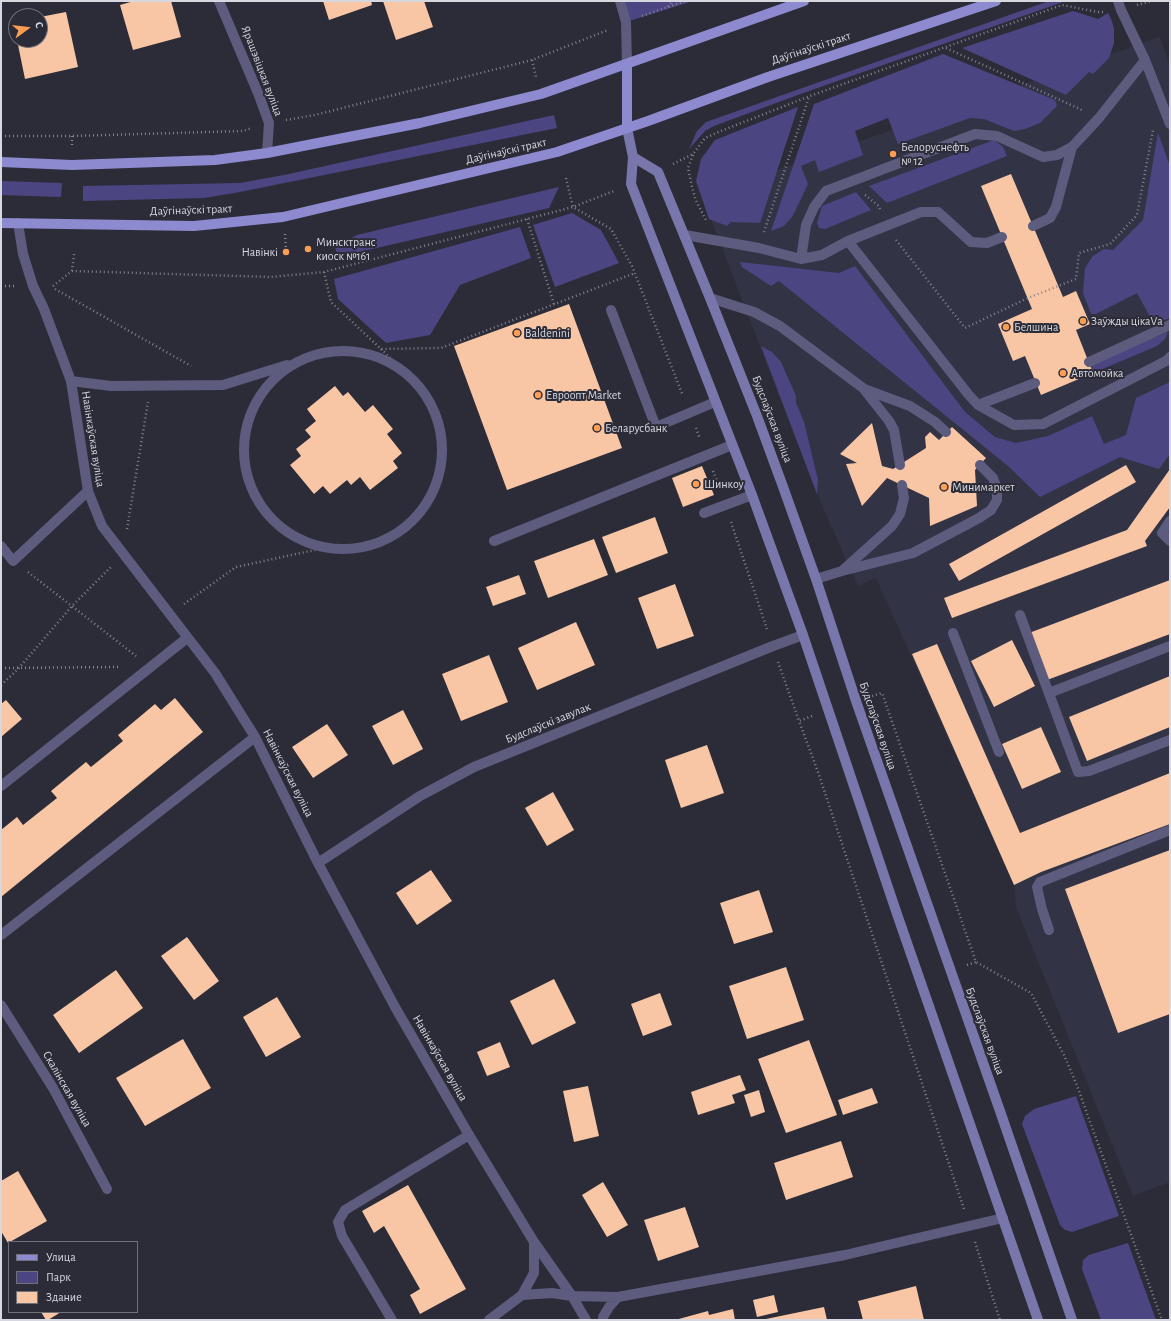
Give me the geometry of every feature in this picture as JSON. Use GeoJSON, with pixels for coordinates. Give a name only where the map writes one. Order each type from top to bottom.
{"type":"FeatureCollection","features":[{"type":"Feature","properties":{"kind":"main road"},"geometry":{"type":"LineString","coordinates":[[1,162],[72,165],[215,160],[267,152],[420,123],[533,96],[804,1]]}},
{"type":"Feature","properties":{"kind":"main road","name":"Даўгінаўскі тракт"},"geometry":{"type":"LineString","coordinates":[[1,223],[194,226],[283,217],[557,152],[768,76],[993,2]]}},
{"type":"Feature","properties":{"kind":"main road"},"geometry":{"type":"LineString","coordinates":[[627,64],[627,128],[633,157],[630,184],[752,495],[803,635],[897,914],[1038,1320]]}},
{"type":"Feature","properties":{"kind":"main road"},"geometry":{"type":"LineString","coordinates":[[633,157],[658,172]]}},
{"type":"Feature","properties":{"kind":"main road","name":"Будслаўская вуліца"},"geometry":{"type":"LineString","coordinates":[[658,172],[710,298],[782,484],[816,579],[849,682],[1072,1320]]}},
{"type":"Feature","properties":{"kind":"street","name":"Ярашэвіцкая вуліца"},"geometry":{"type":"LineString","coordinates":[[220,1],[269,123],[267,152]]}},
{"type":"Feature","properties":{"kind":"street"},"geometry":{"type":"LineString","coordinates":[[620,1],[626,22],[627,64]]}},
{"type":"Feature","properties":{"kind":"street"},"geometry":{"type":"LineString","coordinates":[[1119,5],[1145,60],[1170,124]]}},
{"type":"Feature","properties":{"kind":"street"},"geometry":{"type":"LineString","coordinates":[[801,259],[806,225],[814,207],[826,191],[975,134],[997,136],[1043,157],[1057,155],[1072,147],[1099,118],[1145,60]]}},
{"type":"Feature","properties":{"kind":"street"},"geometry":{"type":"LineString","coordinates":[[1033,226],[1050,218],[1056,207],[1072,147]]}},
{"type":"Feature","properties":{"kind":"street"},"geometry":{"type":"LineString","coordinates":[[685,236],[759,248],[801,259],[822,255],[848,241],[920,212],[938,212],[971,242],[988,243],[1002,237]]}},
{"type":"Feature","properties":{"kind":"street","name":"Навінкаўская вуліца"},"geometry":{"type":"LineString","coordinates":[[18,223],[23,254],[33,286],[44,310],[71,381],[88,491],[102,526],[215,673],[256,737],[318,863],[395,1007],[469,1135],[534,1242],[572,1296],[586,1320]]}},
{"type":"Feature","properties":{"kind":"street"},"geometry":{"type":"LineString","coordinates":[[848,241],[968,394],[978,404],[1014,425],[1043,424],[1166,361],[1170,357]]}},
{"type":"Feature","properties":{"kind":"street"},"geometry":{"type":"LineString","coordinates":[[710,298],[754,312],[780,326],[862,388],[889,421],[894,430],[900,465]]}},
{"type":"Feature","properties":{"kind":"street"},"geometry":{"type":"LineString","coordinates":[[611,310],[656,427],[715,402]]}},
{"type":"Feature","properties":{"kind":"street"},"geometry":{"type":"LineString","coordinates":[[1089,362],[1170,325]]}},
{"type":"Feature","properties":{"kind":"street"},"geometry":{"type":"LineString","coordinates":[[71,381],[111,386],[223,385],[294,363],[313,354],[340,350],[373,354],[404,371],[427,396],[440,424],[443,458],[434,492],[412,522],[384,541],[357,549],[324,548],[289,533],[262,507],[247,475],[244,441],[252,408],[272,380],[294,363]]}},
{"type":"Feature","properties":{"kind":"street"},"geometry":{"type":"LineString","coordinates":[[978,404],[1036,383]]}},
{"type":"Feature","properties":{"kind":"street"},"geometry":{"type":"LineString","coordinates":[[862,388],[910,406],[935,422],[946,432]]}},
{"type":"Feature","properties":{"kind":"street"},"geometry":{"type":"LineString","coordinates":[[494,541],[732,445]]}},
{"type":"Feature","properties":{"kind":"street"},"geometry":{"type":"LineString","coordinates":[[816,579],[913,553],[979,518],[991,510],[997,500],[998,489],[993,478],[980,465]]}},
{"type":"Feature","properties":{"kind":"street"},"geometry":{"type":"LineString","coordinates":[[842,571],[892,526],[900,514],[904,498],[902,485]]}},
{"type":"Feature","properties":{"kind":"street"},"geometry":{"type":"LineString","coordinates":[[1,546],[14,561],[88,491]]}},
{"type":"Feature","properties":{"kind":"street"},"geometry":{"type":"LineString","coordinates":[[704,513],[752,495]]}},
{"type":"Feature","properties":{"kind":"street"},"geometry":{"type":"LineString","coordinates":[[1170,520],[1162,533],[1170,541]]}},
{"type":"Feature","properties":{"kind":"street"},"geometry":{"type":"LineString","coordinates":[[1020,615],[1078,772],[1089,771],[1170,740]]}},
{"type":"Feature","properties":{"kind":"street"},"geometry":{"type":"LineString","coordinates":[[953,633],[999,752]]}},
{"type":"Feature","properties":{"kind":"street","name":"Будслаўскі завулак"},"geometry":{"type":"LineString","coordinates":[[318,863],[420,796],[474,767],[803,635]]}},
{"type":"Feature","properties":{"kind":"street"},"geometry":{"type":"LineString","coordinates":[[1,786],[187,638]]}},
{"type":"Feature","properties":{"kind":"street"},"geometry":{"type":"LineString","coordinates":[[1049,693],[1170,646]]}},
{"type":"Feature","properties":{"kind":"street"},"geometry":{"type":"LineString","coordinates":[[1,935],[256,737]]}},
{"type":"Feature","properties":{"kind":"street"},"geometry":{"type":"LineString","coordinates":[[1049,930],[1037,887],[1040,882],[1170,830]]}},
{"type":"Feature","properties":{"kind":"street","name":"Скалінская вуліца"},"geometry":{"type":"LineString","coordinates":[[1,1004],[53,1088],[107,1189]]}},
{"type":"Feature","properties":{"kind":"street"},"geometry":{"type":"LineString","coordinates":[[392,1320],[342,1236],[338,1222],[345,1210],[469,1135]]}},
{"type":"Feature","properties":{"kind":"street"},"geometry":{"type":"LineString","coordinates":[[522,1295],[552,1293],[572,1296],[618,1297],[845,1255],[1003,1218]]}},
{"type":"Feature","properties":{"kind":"street"},"geometry":{"type":"LineString","coordinates":[[489,1320],[522,1295],[534,1273],[534,1242]]}},
{"type":"Feature","properties":{"kind":"street"},"geometry":{"type":"LineString","coordinates":[[602,1320],[609,1307],[618,1297]]}},
{"type":"Feature","properties":{"kind":"path"},"geometry":{"type":"LineString","coordinates":[[667,8],[672,1]]}},
{"type":"Feature","properties":{"kind":"path"},"geometry":{"type":"LineString","coordinates":[[1,136],[72,136],[243,131],[269,123],[315,115],[532,60],[626,22],[685,1]]}},
{"type":"Feature","properties":{"kind":"path"},"geometry":{"type":"LineString","coordinates":[[710,225],[702,215],[696,202],[688,168],[693,154],[705,138],[810,96],[1062,6],[1098,12],[1119,5]]}},
{"type":"Feature","properties":{"kind":"path"},"geometry":{"type":"LineString","coordinates":[[946,48],[1099,118]]}},
{"type":"Feature","properties":{"kind":"path"},"geometry":{"type":"LineString","coordinates":[[532,60],[536,78]]}},
{"type":"Feature","properties":{"kind":"path"},"geometry":{"type":"LineString","coordinates":[[759,248],[810,96]]}},
{"type":"Feature","properties":{"kind":"path"},"geometry":{"type":"LineString","coordinates":[[72,136],[72,147]]}},
{"type":"Feature","properties":{"kind":"path"},"geometry":{"type":"LineString","coordinates":[[658,172],[693,154]]}},
{"type":"Feature","properties":{"kind":"path"},"geometry":{"type":"LineString","coordinates":[[566,178],[573,207],[611,229],[635,273],[726,505],[799,721]]}},
{"type":"Feature","properties":{"kind":"path"},"geometry":{"type":"LineString","coordinates":[[196,369],[52,287],[72,271],[270,277],[324,272],[573,207],[630,184]]}},
{"type":"Feature","properties":{"kind":"path"},"geometry":{"type":"LineString","coordinates":[[527,219],[554,304]]}},
{"type":"Feature","properties":{"kind":"path"},"geometry":{"type":"LineString","coordinates":[[72,271],[74,254]]}},
{"type":"Feature","properties":{"kind":"path"},"geometry":{"type":"LineString","coordinates":[[324,272],[331,302],[404,371]]}},
{"type":"Feature","properties":{"kind":"path"},"geometry":{"type":"LineString","coordinates":[[381,349],[441,348],[635,273]]}},
{"type":"Feature","properties":{"kind":"path"},"geometry":{"type":"LineString","coordinates":[[1,286],[33,286]]}},
{"type":"Feature","properties":{"kind":"path"},"geometry":{"type":"LineString","coordinates":[[169,615],[236,567],[324,548]]}},
{"type":"Feature","properties":{"kind":"path"},"geometry":{"type":"LineString","coordinates":[[14,561],[150,667]]}},
{"type":"Feature","properties":{"kind":"path"},"geometry":{"type":"LineString","coordinates":[[1,668],[150,667]]}},
{"type":"Feature","properties":{"kind":"path"},"geometry":{"type":"LineString","coordinates":[[818,772],[1000,1320]]}},
{"type":"Feature","properties":{"kind":"path"},"geometry":{"type":"LineString","coordinates":[[976,962],[1030,993],[1064,1055],[1079,1090],[1162,1320]]}},
{"type":"Feature","properties":{"kind":"shaded area"},"geometry":{"type":"Polygon","coordinates":[[[1160,37],[1170,67],[1170,1182],[1133,1196],[1016,907],[1014,885],[876,578],[858,586],[817,494],[702,196],[1160,37]]]}},
{"type":"Feature","properties":{"kind":"green space"},"geometry":{"type":"Polygon","coordinates":[[[620,1],[693,1],[626,22],[620,1]]]}},
{"type":"Feature","properties":{"kind":"green space"},"geometry":{"type":"Polygon","coordinates":[[[1049,1],[1066,1],[806,92],[714,126],[705,131],[689,149],[697,131],[706,122],[1049,1]]]}},
{"type":"Feature","properties":{"kind":"green space"},"geometry":{"type":"Polygon","coordinates":[[[1073,11],[1098,19],[1108,13],[1114,29],[1114,43],[1109,58],[1093,74],[1089,72],[1066,95],[962,48],[1073,11]]]}},
{"type":"Feature","properties":{"kind":"green space"},"geometry":{"type":"Polygon","coordinates":[[[943,54],[1055,100],[1057,106],[1040,123],[1025,129],[1014,131],[984,119],[970,118],[898,144],[888,118],[855,131],[863,155],[819,172],[815,160],[801,166],[808,184],[792,217],[784,226],[771,231],[814,104],[943,54]]]}},
{"type":"Feature","properties":{"kind":"green space"},"geometry":{"type":"Polygon","coordinates":[[[798,107],[760,223],[731,222],[727,226],[709,219],[696,181],[701,159],[715,140],[798,107]]]}},
{"type":"Feature","properties":{"kind":"green space"},"geometry":{"type":"Polygon","coordinates":[[[554,115],[557,128],[240,192],[204,198],[83,201],[83,186],[240,183],[289,174],[554,115]]]}},
{"type":"Feature","properties":{"kind":"green space"},"geometry":{"type":"Polygon","coordinates":[[[1158,133],[1170,166],[1170,318],[1154,324],[1137,293],[1096,314],[1091,314],[1083,293],[1085,268],[1093,256],[1104,249],[1113,250],[1143,220],[1158,133]]]}},
{"type":"Feature","properties":{"kind":"green space"},"geometry":{"type":"Polygon","coordinates":[[[994,140],[1003,147],[1007,156],[887,203],[869,186],[994,140]]]}},
{"type":"Feature","properties":{"kind":"green space"},"geometry":{"type":"Polygon","coordinates":[[[1,181],[62,183],[61,197],[1,195],[1,181]]]}},
{"type":"Feature","properties":{"kind":"green space"},"geometry":{"type":"Polygon","coordinates":[[[559,187],[549,208],[338,257],[335,247],[357,235],[559,187]]]}},
{"type":"Feature","properties":{"kind":"green space"},"geometry":{"type":"Polygon","coordinates":[[[856,192],[871,210],[825,229],[819,228],[817,223],[822,206],[856,192]]]}},
{"type":"Feature","properties":{"kind":"green space"},"geometry":{"type":"Polygon","coordinates":[[[572,213],[601,230],[619,263],[555,287],[533,225],[572,213]]]}},
{"type":"Feature","properties":{"kind":"green space"},"geometry":{"type":"Polygon","coordinates":[[[520,227],[531,258],[460,285],[430,335],[386,343],[338,299],[334,279],[520,227]]]}},
{"type":"Feature","properties":{"kind":"green space"},"geometry":{"type":"Polygon","coordinates":[[[740,262],[839,273],[855,266],[965,412],[995,437],[1016,443],[1048,436],[1092,416],[1104,444],[1126,435],[1136,398],[1170,382],[1170,454],[1159,469],[1120,457],[1040,497],[1008,466],[779,281],[771,286],[742,267],[740,262]]]}},
{"type":"Feature","properties":{"kind":"green space"},"geometry":{"type":"Polygon","coordinates":[[[1168,332],[1165,339],[1157,346],[1093,373],[1090,364],[1168,332]]]}},
{"type":"Feature","properties":{"kind":"green space"},"geometry":{"type":"Polygon","coordinates":[[[761,346],[772,352],[781,362],[796,396],[796,403],[804,422],[818,480],[817,494],[761,346]]]}},
{"type":"Feature","properties":{"kind":"green space"},"geometry":{"type":"Polygon","coordinates":[[[1076,1096],[1119,1216],[1072,1232],[1065,1230],[1060,1225],[1022,1124],[1025,1116],[1034,1109],[1076,1096]]]}},
{"type":"Feature","properties":{"kind":"green space"},"geometry":{"type":"Polygon","coordinates":[[[1128,1243],[1156,1320],[1101,1320],[1082,1269],[1083,1260],[1089,1255],[1128,1243]]]}},
{"type":"Feature","properties":{"kind":"building"},"geometry":{"type":"Polygon","coordinates":[[[134,1],[171,1],[181,37],[133,50],[120,5],[134,1]]]}},
{"type":"Feature","properties":{"kind":"building"},"geometry":{"type":"Polygon","coordinates":[[[323,1],[371,1],[372,5],[329,20],[323,1]]]}},
{"type":"Feature","properties":{"kind":"building"},"geometry":{"type":"Polygon","coordinates":[[[383,1],[424,1],[433,27],[396,40],[383,1]]]}},
{"type":"Feature","properties":{"kind":"building"},"geometry":{"type":"Polygon","coordinates":[[[66,12],[78,67],[25,79],[19,48],[48,48],[48,15],[66,12]]]}},
{"type":"Feature","properties":{"kind":"building"},"geometry":{"type":"Polygon","coordinates":[[[1011,174],[1063,297],[1076,291],[1090,324],[1076,330],[1093,373],[1041,395],[1025,356],[1013,361],[998,324],[1032,309],[981,186],[1011,174]]]}},
{"type":"Feature","properties":{"kind":"building"},"geometry":{"type":"Polygon","coordinates":[[[569,304],[622,448],[507,490],[454,346],[569,304]]]}},
{"type":"Feature","properties":{"kind":"building"},"geometry":{"type":"Polygon","coordinates":[[[335,386],[343,396],[348,392],[365,412],[373,405],[393,429],[387,434],[402,453],[393,461],[398,468],[370,490],[360,477],[351,485],[347,480],[330,494],[323,486],[314,494],[290,465],[301,456],[296,449],[311,437],[305,430],[316,421],[307,409],[335,386]]]}},
{"type":"Feature","properties":{"kind":"building"},"geometry":{"type":"Polygon","coordinates":[[[872,423],[882,466],[893,469],[926,448],[925,437],[930,432],[939,440],[952,427],[986,458],[975,470],[977,506],[930,526],[929,498],[887,478],[862,506],[846,464],[857,463],[840,454],[872,423]]]}},
{"type":"Feature","properties":{"kind":"building"},"geometry":{"type":"Polygon","coordinates":[[[1126,465],[1136,482],[959,581],[949,564],[1126,465]]]}},
{"type":"Feature","properties":{"kind":"building"},"geometry":{"type":"Polygon","coordinates":[[[702,466],[714,495],[683,507],[672,478],[702,466]]]}},
{"type":"Feature","properties":{"kind":"building"},"geometry":{"type":"Polygon","coordinates":[[[1170,469],[1170,507],[1145,541],[1147,546],[952,618],[944,598],[1127,530],[1170,469]]]}},
{"type":"Feature","properties":{"kind":"building"},"geometry":{"type":"Polygon","coordinates":[[[655,517],[668,553],[616,573],[602,537],[655,517]]]}},
{"type":"Feature","properties":{"kind":"building"},"geometry":{"type":"Polygon","coordinates":[[[594,539],[608,575],[548,598],[534,561],[594,539]]]}},
{"type":"Feature","properties":{"kind":"building"},"geometry":{"type":"Polygon","coordinates":[[[519,575],[526,594],[493,606],[486,587],[519,575]]]}},
{"type":"Feature","properties":{"kind":"building"},"geometry":{"type":"Polygon","coordinates":[[[1170,580],[1170,634],[1047,680],[1029,633],[1170,580]]]}},
{"type":"Feature","properties":{"kind":"building"},"geometry":{"type":"Polygon","coordinates":[[[675,584],[694,636],[657,649],[638,598],[675,584]]]}},
{"type":"Feature","properties":{"kind":"building"},"geometry":{"type":"Polygon","coordinates":[[[576,622],[595,665],[537,690],[518,648],[576,622]]]}},
{"type":"Feature","properties":{"kind":"building"},"geometry":{"type":"Polygon","coordinates":[[[1012,640],[1035,686],[994,707],[971,661],[1012,640]]]}},
{"type":"Feature","properties":{"kind":"building"},"geometry":{"type":"Polygon","coordinates":[[[937,644],[1020,833],[1170,773],[1170,824],[1041,872],[1014,885],[912,654],[937,644]]]}},
{"type":"Feature","properties":{"kind":"building"},"geometry":{"type":"Polygon","coordinates":[[[489,655],[508,702],[461,721],[442,674],[489,655]]]}},
{"type":"Feature","properties":{"kind":"building"},"geometry":{"type":"Polygon","coordinates":[[[1170,676],[1170,727],[1087,761],[1069,717],[1170,676]]]}},
{"type":"Feature","properties":{"kind":"building"},"geometry":{"type":"Polygon","coordinates":[[[175,698],[203,732],[1,897],[1,830],[17,817],[23,825],[57,798],[51,791],[86,762],[91,767],[123,741],[118,735],[155,704],[161,710],[175,698]]]}},
{"type":"Feature","properties":{"kind":"building"},"geometry":{"type":"Polygon","coordinates":[[[6,700],[22,719],[1,737],[1,704],[6,700]]]}},
{"type":"Feature","properties":{"kind":"building"},"geometry":{"type":"Polygon","coordinates":[[[403,710],[423,749],[393,765],[372,726],[403,710]]]}},
{"type":"Feature","properties":{"kind":"building"},"geometry":{"type":"Polygon","coordinates":[[[327,724],[348,755],[313,778],[292,747],[327,724]]]}},
{"type":"Feature","properties":{"kind":"building"},"geometry":{"type":"Polygon","coordinates":[[[1041,727],[1061,772],[1022,789],[1002,744],[1041,727]]]}},
{"type":"Feature","properties":{"kind":"building"},"geometry":{"type":"Polygon","coordinates":[[[707,745],[724,793],[681,808],[665,760],[707,745]]]}},
{"type":"Feature","properties":{"kind":"building"},"geometry":{"type":"Polygon","coordinates":[[[553,792],[574,830],[547,846],[525,808],[553,792]]]}},
{"type":"Feature","properties":{"kind":"building"},"geometry":{"type":"Polygon","coordinates":[[[1170,850],[1170,1014],[1118,1033],[1065,889],[1170,850]]]}},
{"type":"Feature","properties":{"kind":"building"},"geometry":{"type":"Polygon","coordinates":[[[431,870],[452,901],[417,925],[396,893],[431,870]]]}},
{"type":"Feature","properties":{"kind":"building"},"geometry":{"type":"Polygon","coordinates":[[[759,890],[773,932],[734,944],[720,903],[759,890]]]}},
{"type":"Feature","properties":{"kind":"building"},"geometry":{"type":"Polygon","coordinates":[[[187,937],[219,981],[194,1000],[161,956],[187,937]]]}},
{"type":"Feature","properties":{"kind":"building"},"geometry":{"type":"Polygon","coordinates":[[[786,967],[804,1020],[747,1039],[729,986],[786,967]]]}},
{"type":"Feature","properties":{"kind":"building"},"geometry":{"type":"Polygon","coordinates":[[[116,970],[143,1008],[79,1053],[53,1015],[116,970]]]}},
{"type":"Feature","properties":{"kind":"building"},"geometry":{"type":"Polygon","coordinates":[[[554,979],[576,1023],[532,1045],[510,1001],[554,979]]]}},
{"type":"Feature","properties":{"kind":"building"},"geometry":{"type":"Polygon","coordinates":[[[660,993],[672,1025],[643,1036],[631,1004],[660,993]]]}},
{"type":"Feature","properties":{"kind":"building"},"geometry":{"type":"Polygon","coordinates":[[[277,997],[301,1037],[266,1057],[243,1017],[277,997]]]}},
{"type":"Feature","properties":{"kind":"building"},"geometry":{"type":"Polygon","coordinates":[[[183,1039],[211,1088],[145,1126],[116,1078],[183,1039]]]}},
{"type":"Feature","properties":{"kind":"building"},"geometry":{"type":"Polygon","coordinates":[[[809,1040],[837,1115],[786,1133],[758,1059],[809,1040]]]}},
{"type":"Feature","properties":{"kind":"building"},"geometry":{"type":"Polygon","coordinates":[[[500,1042],[510,1067],[487,1076],[477,1052],[500,1042]]]}},
{"type":"Feature","properties":{"kind":"building"},"geometry":{"type":"Polygon","coordinates":[[[740,1075],[746,1090],[732,1095],[735,1103],[698,1115],[691,1092],[740,1075]]]}},
{"type":"Feature","properties":{"kind":"building"},"geometry":{"type":"Polygon","coordinates":[[[588,1086],[599,1136],[574,1142],[563,1091],[588,1086]]]}},
{"type":"Feature","properties":{"kind":"building"},"geometry":{"type":"Polygon","coordinates":[[[872,1088],[878,1103],[843,1115],[838,1100],[872,1088]]]}},
{"type":"Feature","properties":{"kind":"building"},"geometry":{"type":"Polygon","coordinates":[[[759,1090],[765,1112],[751,1117],[744,1095],[759,1090]]]}},
{"type":"Feature","properties":{"kind":"building"},"geometry":{"type":"Polygon","coordinates":[[[841,1141],[853,1177],[786,1200],[774,1163],[841,1141]]]}},
{"type":"Feature","properties":{"kind":"building"},"geometry":{"type":"Polygon","coordinates":[[[18,1171],[47,1221],[12,1241],[8,1241],[8,1243],[1,1231],[1,1181],[18,1171]]]}},
{"type":"Feature","properties":{"kind":"building"},"geometry":{"type":"Polygon","coordinates":[[[603,1182],[628,1225],[607,1237],[582,1195],[603,1182]]]}},
{"type":"Feature","properties":{"kind":"building"},"geometry":{"type":"Polygon","coordinates":[[[408,1185],[466,1289],[420,1314],[410,1295],[420,1289],[384,1226],[374,1233],[362,1211],[408,1185]]]}},
{"type":"Feature","properties":{"kind":"building"},"geometry":{"type":"Polygon","coordinates":[[[685,1207],[699,1247],[658,1261],[644,1220],[685,1207]]]}},
{"type":"Feature","properties":{"kind":"building"},"geometry":{"type":"Polygon","coordinates":[[[916,1286],[924,1320],[863,1320],[858,1301],[916,1286]]]}},
{"type":"Feature","properties":{"kind":"building"},"geometry":{"type":"Polygon","coordinates":[[[774,1295],[778,1312],[757,1317],[753,1300],[774,1295]]]}},
{"type":"Feature","properties":{"kind":"building"},"geometry":{"type":"Polygon","coordinates":[[[824,1307],[827,1320],[766,1320],[766,1319],[824,1307]]]}},
{"type":"Feature","properties":{"kind":"building"},"geometry":{"type":"Polygon","coordinates":[[[733,1309],[735,1320],[675,1320],[708,1311],[709,1315],[733,1309]]]}},
{"type":"Feature","properties":{"kind":"building"},"geometry":{"type":"Polygon","coordinates":[[[42,1313],[59,1313],[48,1320],[46,1320],[42,1313]]]}},
{"type":"Feature","properties":{"kind":"place","name":"Белоруснефть № 12"},"geometry":{"type":"Point","coordinates":[893,154]}},
{"type":"Feature","properties":{"kind":"place","name":"Минсктранс киоск №161"},"geometry":{"type":"Point","coordinates":[308,249]}},
{"type":"Feature","properties":{"kind":"place","name":"Навінкі"},"geometry":{"type":"Point","coordinates":[286,252]}},
{"type":"Feature","properties":{"kind":"place","name":"Заўжды цікаVа"},"geometry":{"type":"Point","coordinates":[1083,321]}},
{"type":"Feature","properties":{"kind":"place","name":"Белшина"},"geometry":{"type":"Point","coordinates":[1006,327]}},
{"type":"Feature","properties":{"kind":"place","name":"Baldenini"},"geometry":{"type":"Point","coordinates":[517,333]}},
{"type":"Feature","properties":{"kind":"place","name":"Автомойка"},"geometry":{"type":"Point","coordinates":[1063,373]}},
{"type":"Feature","properties":{"kind":"place","name":"Евроопт Market"},"geometry":{"type":"Point","coordinates":[538,395]}},
{"type":"Feature","properties":{"kind":"place","name":"Беларусбанк"},"geometry":{"type":"Point","coordinates":[597,428]}},
{"type":"Feature","properties":{"kind":"place","name":"Шинкоу"},"geometry":{"type":"Point","coordinates":[696,484]}},
{"type":"Feature","properties":{"kind":"place","name":"Минимаркет"},"geometry":{"type":"Point","coordinates":[944,487]}}]}
